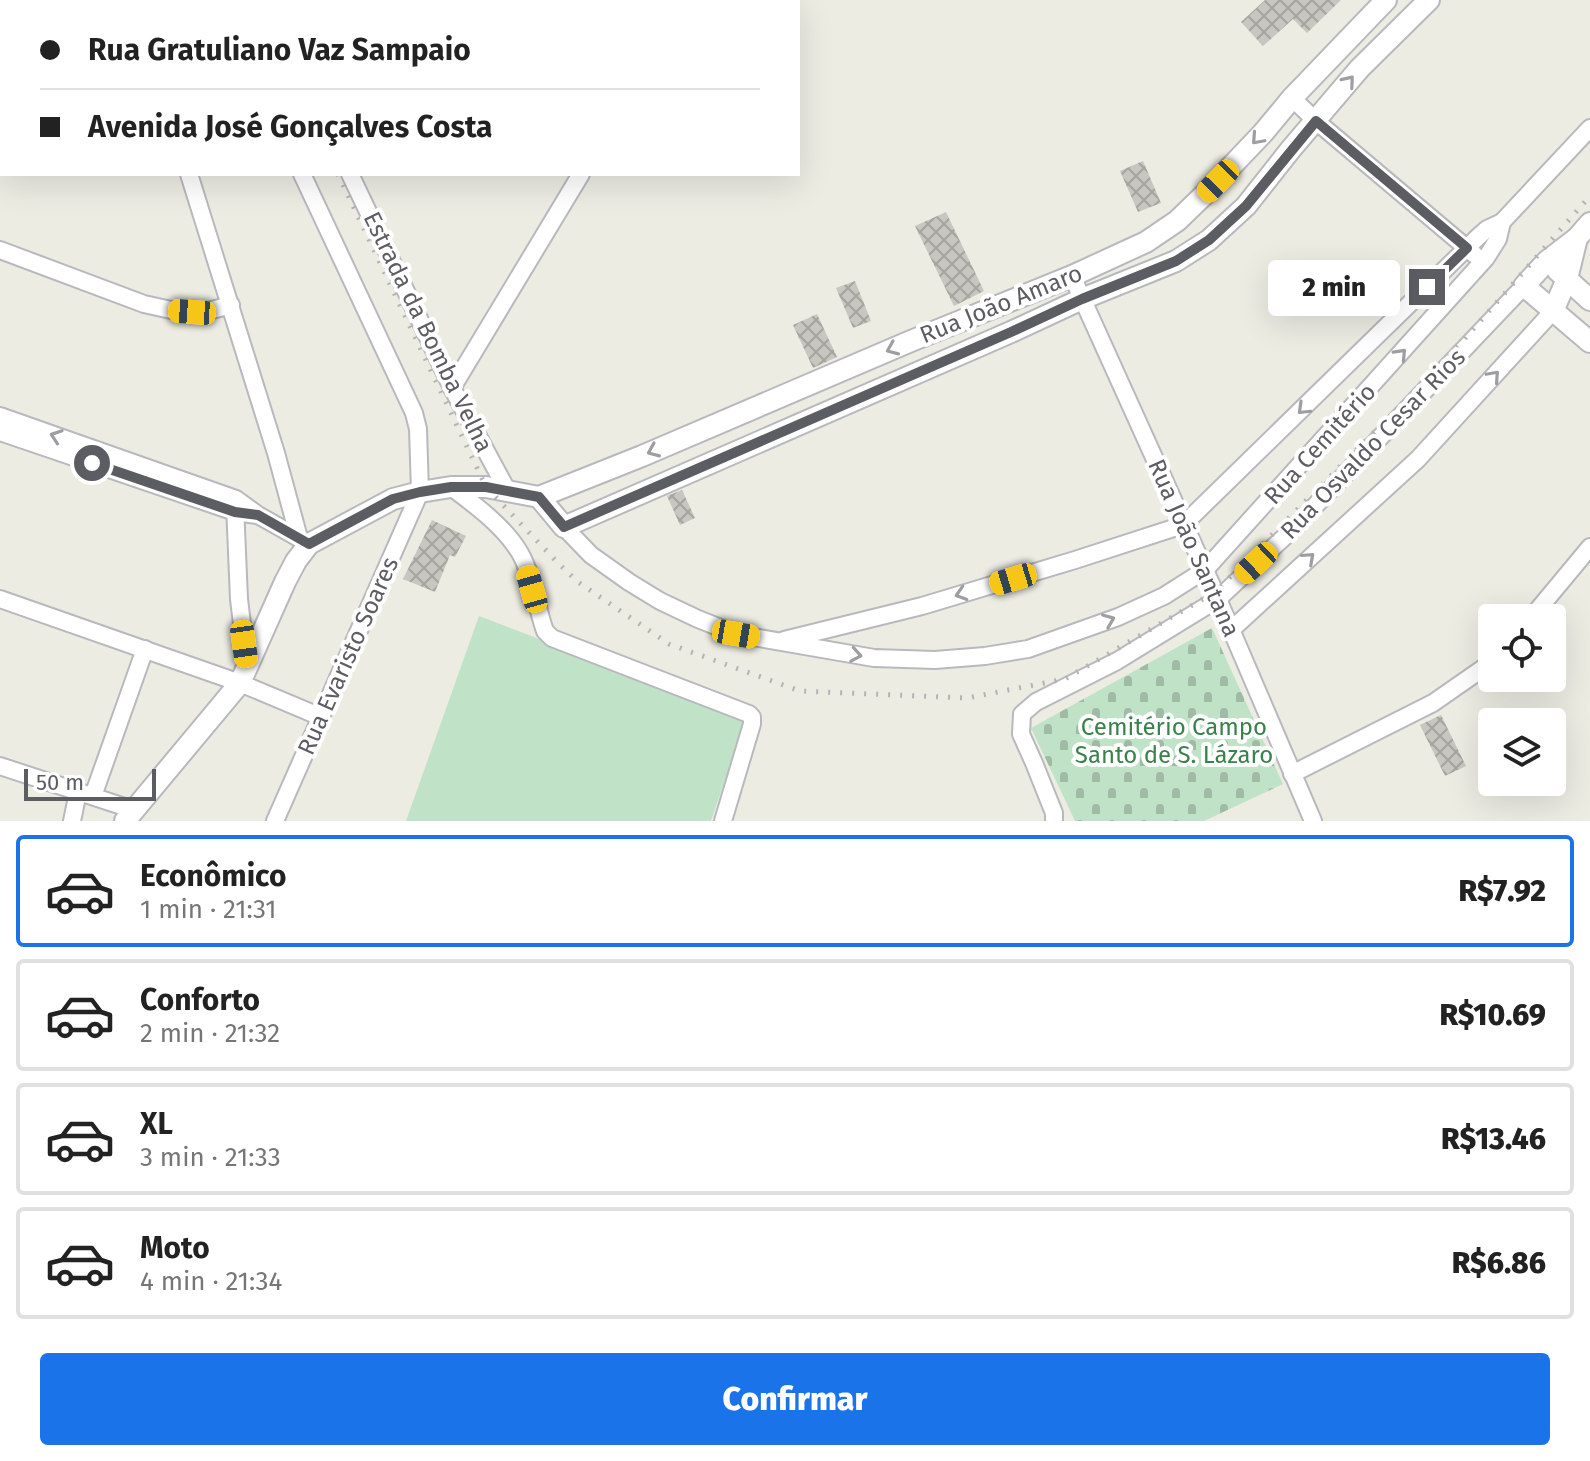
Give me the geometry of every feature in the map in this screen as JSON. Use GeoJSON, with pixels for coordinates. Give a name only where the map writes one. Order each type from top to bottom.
{"type":"FeatureCollection","features":[{"type":"Feature","properties":{"kind":"street","name":"Rua João Amaro"},"geometry":{"type":"LineString","coordinates":[[539,497],[1072,276],[1146,242],[1177,221],[1232,166],[1386,0]]}},
{"type":"Feature","properties":{"kind":"street","name":"Rua João Amaro"},"geometry":{"type":"LineString","coordinates":[[564,527],[1082,299],[1176,261],[1209,240],[1246,206],[1360,68],[1429,0]]}},
{"type":"Feature","properties":{"kind":"street"},"geometry":{"type":"LineString","coordinates":[[1292,98],[1482,262]]}},
{"type":"Feature","properties":{"kind":"street"},"geometry":{"type":"LineString","coordinates":[[779,642],[922,606],[1183,525],[1487,229],[1502,222],[1590,128]]}},
{"type":"Feature","properties":{"kind":"street"},"geometry":{"type":"LineString","coordinates":[[0,766],[85,794],[130,816],[244,675],[304,541],[190,176]]}},
{"type":"Feature","properties":{"kind":"street"},"geometry":{"type":"LineString","coordinates":[[303,176],[414,413],[418,429],[420,492]]}},
{"type":"Feature","properties":{"kind":"street","name":"Estrada da Bomba Velha"},"geometry":{"type":"LineString","coordinates":[[351,176],[452,388],[507,490]]}},
{"type":"Feature","properties":{"kind":"street"},"geometry":{"type":"LineString","coordinates":[[452,388],[580,176]]}},
{"type":"Feature","properties":{"kind":"street","name":"Rua Cemitério"},"geometry":{"type":"LineString","coordinates":[[564,527],[591,555],[629,582],[660,601],[736,634],[874,658],[935,660],[1028,649],[1118,617],[1164,596],[1205,570],[1482,262],[1493,247],[1502,222]]}},
{"type":"Feature","properties":{"kind":"street"},"geometry":{"type":"LineString","coordinates":[[1583,231],[1547,261],[1524,286],[1590,342]]}},
{"type":"Feature","properties":{"kind":"street"},"geometry":{"type":"LineString","coordinates":[[1553,311],[1583,231]]}},
{"type":"Feature","properties":{"kind":"street"},"geometry":{"type":"LineString","coordinates":[[0,250],[144,304],[171,310],[208,311],[231,305]]}},
{"type":"Feature","properties":{"kind":"street"},"geometry":{"type":"LineString","coordinates":[[1547,261],[1590,300]]}},
{"type":"Feature","properties":{"kind":"street","name":"Rua João Santana"},"geometry":{"type":"LineString","coordinates":[[1072,276],[1218,599],[1313,821]]}},
{"type":"Feature","properties":{"kind":"street","name":"Rua Osvaldo Cesar Rios"},"geometry":{"type":"LineString","coordinates":[[1218,599],[1294,528],[1524,286]]}},
{"type":"Feature","properties":{"kind":"street","name":"Rua Osvaldo Cesar Rios"},"geometry":{"type":"LineString","coordinates":[[1231,630],[1418,459],[1553,311]]}},
{"type":"Feature","properties":{"kind":"street"},"geometry":{"type":"LineString","coordinates":[[4,426],[235,505],[304,541]]}},
{"type":"Feature","properties":{"kind":"street"},"geometry":{"type":"LineString","coordinates":[[304,541],[393,499],[451,487],[486,487],[539,497],[564,527]]}},
{"type":"Feature","properties":{"kind":"street"},"geometry":{"type":"LineString","coordinates":[[451,487],[477,507],[519,552],[545,631],[552,638],[744,711],[752,717],[723,821]]}},
{"type":"Feature","properties":{"kind":"street","name":"Rua Evaristo Soares"},"geometry":{"type":"LineString","coordinates":[[275,821],[420,492]]}},
{"type":"Feature","properties":{"kind":"street"},"geometry":{"type":"LineString","coordinates":[[235,505],[244,675]]}},
{"type":"Feature","properties":{"kind":"street"},"geometry":{"type":"LineString","coordinates":[[1543,604],[1590,547]]}},
{"type":"Feature","properties":{"kind":"street"},"geometry":{"type":"LineString","coordinates":[[0,599],[145,649],[244,675],[321,717]]}},
{"type":"Feature","properties":{"kind":"street"},"geometry":{"type":"LineString","coordinates":[[1054,821],[1054,813],[1021,734],[1022,714],[1036,702],[1117,661],[1218,599]]}},
{"type":"Feature","properties":{"kind":"street"},"geometry":{"type":"LineString","coordinates":[[72,821],[145,649]]}},
{"type":"Feature","properties":{"kind":"street"},"geometry":{"type":"LineString","coordinates":[[1292,774],[1433,703],[1478,672]]}},
{"type":"Feature","properties":{"kind":"green space"},"geometry":{"type":"Polygon","coordinates":[[[479,616],[746,718],[711,821],[406,821],[479,616]]]}},
{"type":"Feature","properties":{"kind":"green space","name":"Cemitério Campo Santo de S. Lázaro"},"geometry":{"type":"Polygon","coordinates":[[[1212,628],[1283,784],[1204,821],[1075,821],[1031,728],[1212,628]]]}},
{"type":"Feature","properties":{"kind":"building"},"geometry":{"type":"Polygon","coordinates":[[[1265,0],[1341,0],[1307,33],[1293,19],[1263,46],[1241,22],[1265,0]]]}},
{"type":"Feature","properties":{"kind":"building"},"geometry":{"type":"Polygon","coordinates":[[[1143,161],[1161,203],[1138,212],[1120,171],[1143,161]]]}},
{"type":"Feature","properties":{"kind":"building"},"geometry":{"type":"Polygon","coordinates":[[[946,212],[984,291],[954,306],[915,226],[946,212]]]}},
{"type":"Feature","properties":{"kind":"building"},"geometry":{"type":"Polygon","coordinates":[[[855,281],[871,321],[853,328],[836,288],[855,281]]]}},
{"type":"Feature","properties":{"kind":"building"},"geometry":{"type":"Polygon","coordinates":[[[817,314],[837,357],[813,368],[793,325],[817,314]]]}},
{"type":"Feature","properties":{"kind":"building"},"geometry":{"type":"Polygon","coordinates":[[[682,490],[695,518],[680,525],[667,496],[682,490]]]}},
{"type":"Feature","properties":{"kind":"building"},"geometry":{"type":"Polygon","coordinates":[[[432,520],[466,536],[455,557],[450,555],[435,592],[403,579],[432,520]]]}},
{"type":"Feature","properties":{"kind":"building"},"geometry":{"type":"Polygon","coordinates":[[[1441,715],[1466,766],[1445,776],[1420,725],[1441,715]]]}},
{"type":"Feature","properties":{"kind":"railway"},"geometry":{"type":"LineString","coordinates":[[339,176],[486,487],[578,582],[669,644],[800,691],[967,698],[1065,679],[1215,592],[1446,360],[1590,196]]}},
{"type":"Feature","properties":{"kind":"route"},"geometry":{"type":"LineString","coordinates":[[92,463],[235,512],[258,515],[309,544],[393,499],[451,487],[486,487],[539,497],[564,527],[1082,299],[1176,261],[1209,240],[1246,206],[1316,121],[1467,248],[1427,287]]}}]}
